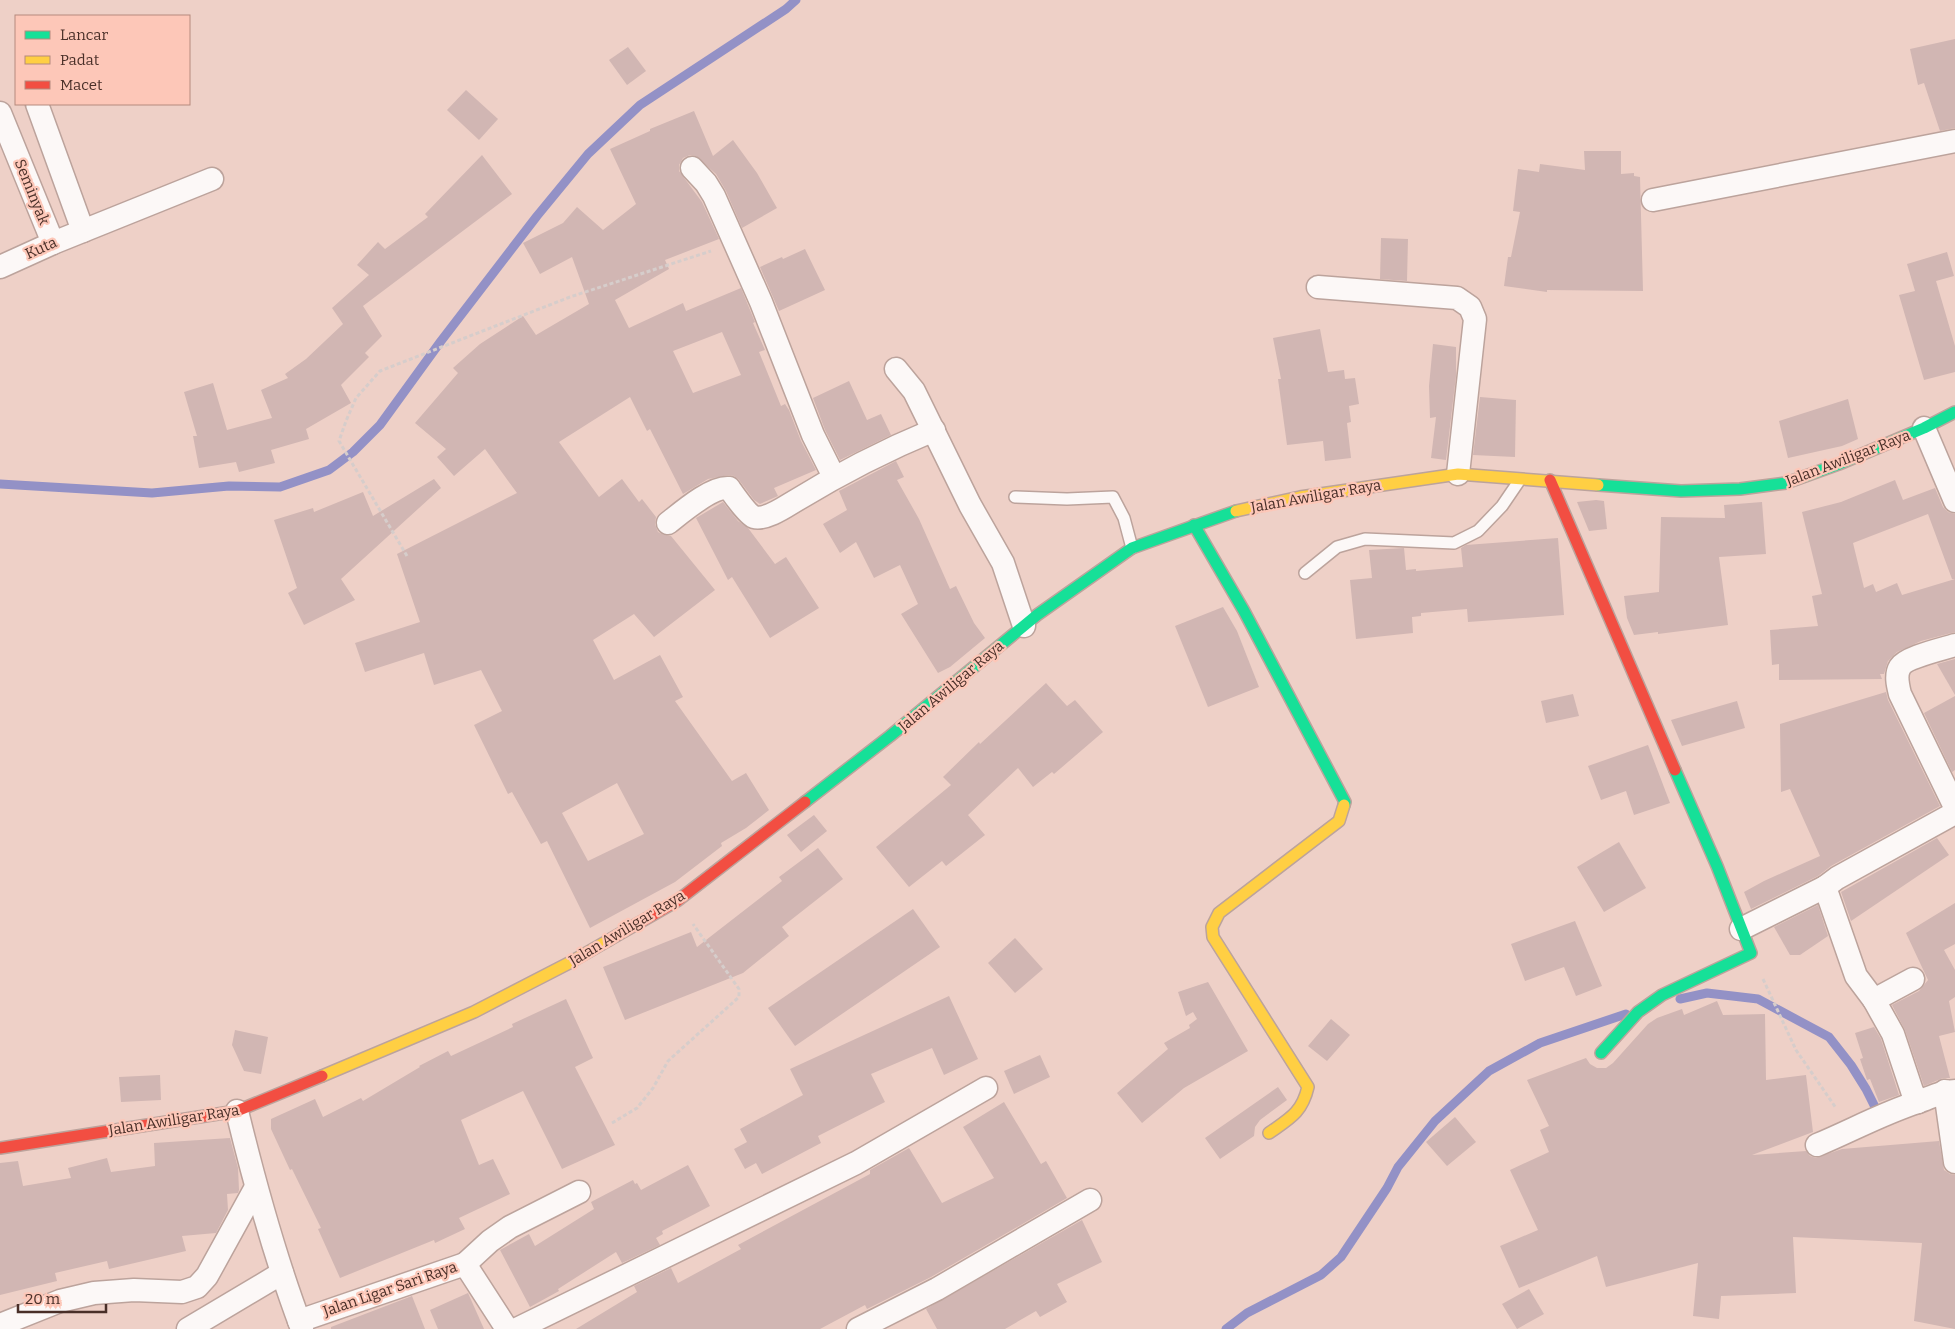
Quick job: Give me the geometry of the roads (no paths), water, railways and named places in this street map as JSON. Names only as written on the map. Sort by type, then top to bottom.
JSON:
[{"type":"street","points":[[37,105],[83,231]]},
{"type":"street","name":"Seminyak","points":[[0,113],[53,242]]},
{"type":"street","points":[[1653,200],[1955,141]]},
{"type":"street","points":[[692,168],[706,183],[714,196],[761,302],[813,434],[834,477]]},
{"type":"street","name":"Kuta","points":[[0,268],[53,242],[212,180]]},
{"type":"street","points":[[1318,287],[1457,298],[1470,307],[1475,319],[1458,474]]},
{"type":"street","points":[[896,369],[914,391],[970,505],[1003,563],[1024,626]]},
{"type":"street","name":"Jalan Awiligar Raya","points":[[0,1148],[237,1111],[261,1103],[474,1012],[569,963],[677,901],[890,736],[1054,602],[1132,548],[1142,546],[1194,524],[1232,512],[1300,497],[1458,474],[1681,491],[1740,489],[1786,483],[1839,464],[1924,428],[1955,412]]},
{"type":"street","points":[[1924,428],[1955,501]]},
{"type":"street","points":[[668,522],[722,487],[729,488],[748,512],[754,516],[764,516],[786,507],[834,477],[890,448],[934,430]]},
{"type":"street","points":[[1550,480],[1717,866],[1750,954],[1662,995],[1638,1012],[1601,1053]]},
{"type":"street","points":[[1194,524],[1244,610],[1345,802],[1344,812],[1339,821],[1219,913],[1212,927],[1213,937],[1308,1087],[1302,1109],[1269,1133]]},
{"type":"street","points":[[1955,645],[1906,661],[1899,667],[1896,680],[1900,694],[1955,807]]},
{"type":"street","points":[[1741,929],[1825,887],[1837,878],[1955,813]]},
{"type":"street","points":[[1825,887],[1856,976],[1874,1000],[1893,1034],[1912,1091],[1918,1102]]},
{"type":"street","points":[[1874,1000],[1913,979]]},
{"type":"street","points":[[517,1329],[856,1163],[986,1088]]},
{"type":"street","points":[[1817,1145],[1852,1131],[1901,1106],[1950,1091],[1955,1162]]},
{"type":"street","points":[[237,1111],[256,1187],[282,1273],[301,1325]]},
{"type":"street","points":[[0,1325],[60,1301],[94,1293],[134,1290],[182,1292],[197,1287],[207,1276],[256,1187]]},
{"type":"street","points":[[465,1264],[490,1241],[510,1227],[579,1192]]},
{"type":"street","points":[[858,1329],[937,1289],[1090,1200]]},
{"type":"street","name":"Jalan Ligar Sari Raya","points":[[301,1325],[465,1264],[507,1329]]},
{"type":"street","points":[[188,1329],[282,1273]]},
{"type":"lane","points":[[1305,573],[1337,547],[1365,539],[1454,543],[1478,531],[1502,506],[1522,478]]},
{"type":"lane","points":[[1015,498],[1067,499],[1113,497],[1124,518],[1132,548]]},
{"type":"waterway","points":[[0,484],[152,493],[229,486],[280,487],[329,470],[353,452],[380,425],[441,341],[537,216],[588,154],[640,105],[786,9],[796,0]]},
{"type":"waterway","points":[[1680,999],[1707,993],[1758,999],[1829,1037],[1851,1065],[1880,1117]]},
{"type":"waterway","points":[[1226,1329],[1247,1313],[1321,1275],[1341,1257],[1387,1188],[1398,1167],[1435,1121],[1489,1071],[1540,1043],[1626,1014]]}]
